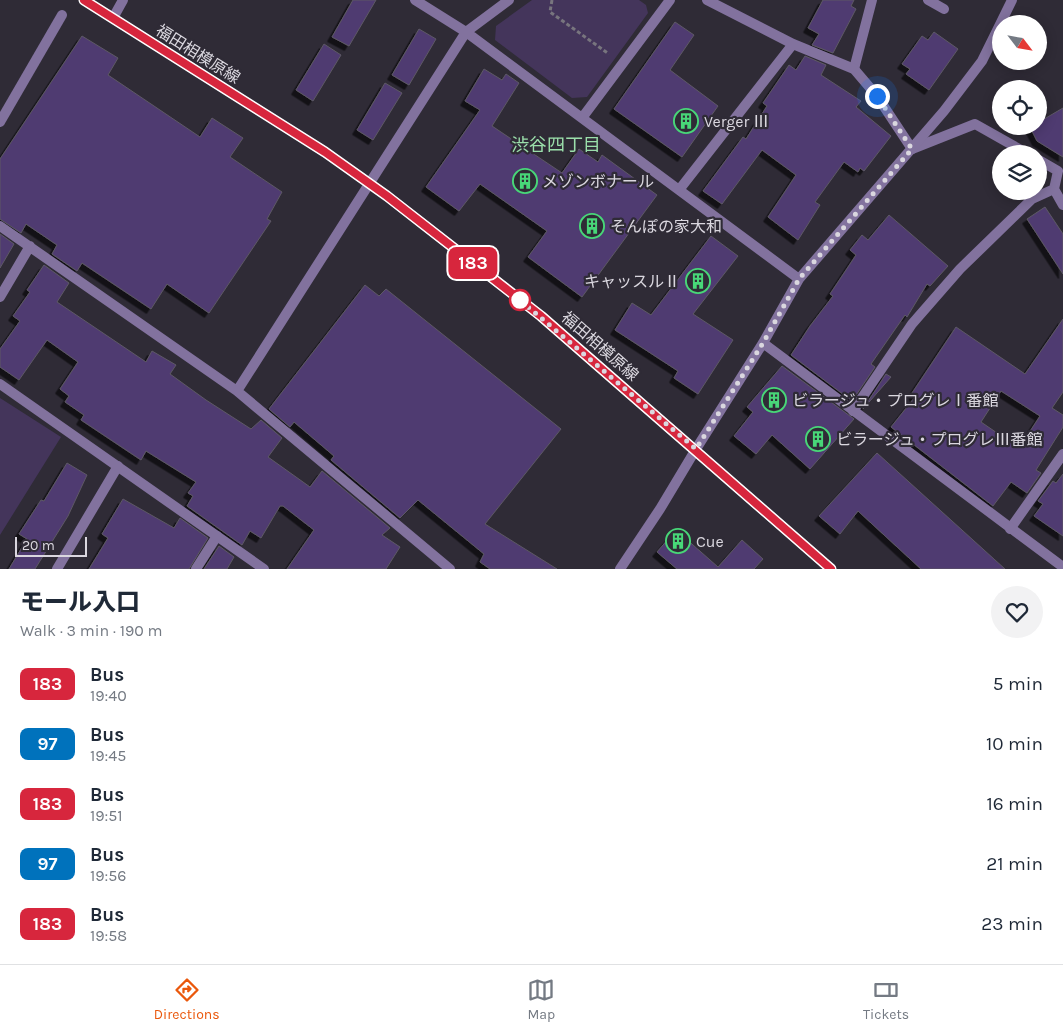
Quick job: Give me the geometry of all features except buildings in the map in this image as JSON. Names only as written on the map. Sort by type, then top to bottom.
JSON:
[{"type":"street","name":"福田相模原線","points":[[84,0],[325,152],[387,196],[541,316],[696,449],[831,569]]},
{"type":"street","points":[[113,18],[124,0]]},
{"type":"street","points":[[414,0],[466,32],[799,279]]},
{"type":"street","points":[[237,390],[466,32],[509,0]]},
{"type":"street","points":[[582,118],[670,0]]},
{"type":"street","points":[[707,0],[794,44],[854,69],[877,96],[912,149]]},
{"type":"street","points":[[854,69],[872,0]]},
{"type":"street","points":[[928,0],[944,9]]},
{"type":"street","points":[[620,569],[763,343],[799,279],[912,149],[982,61],[1012,0]]},
{"type":"street","points":[[0,122],[62,15]]},
{"type":"street","points":[[679,190],[794,44]]},
{"type":"street","points":[[912,149],[975,124],[1012,145]]},
{"type":"street","points":[[1047,164],[1058,170],[1054,189],[1063,205]]},
{"type":"street","points":[[853,411],[912,324],[960,269],[1032,199],[1054,189]]},
{"type":"street","points":[[0,226],[237,390],[450,569]]},
{"type":"street","points":[[0,297],[30,246]]},
{"type":"street","points":[[763,343],[1063,567]]},
{"type":"street","points":[[0,384],[264,569]]},
{"type":"street","points":[[1010,529],[1063,454]]},
{"type":"street","points":[[57,569],[118,466]]},
{"type":"street","points":[[196,569],[217,536]]},
{"type":"path","points":[[552,0],[550,12],[622,64]]},
{"type":"shaded area","points":[[532,0],[639,0],[646,5],[648,13],[587,97],[572,98],[495,40],[496,26]]},
{"type":"shaded area","points":[[0,398],[61,437],[0,535]]},
{"type":"bus line","name":"183","points":[[84,0],[325,152],[387,196],[541,316],[831,569]]},
{"type":"place","name":"Verger Ⅲ","points":[[686,121]]},
{"type":"place","name":"メゾンボナール","points":[[525,181]]},
{"type":"place","name":"そんぽの家大和","points":[[592,226]]},
{"type":"place","name":"キャッスルⅡ","points":[[698,281]]},
{"type":"place","name":"ビラージュ・プログレⅠ番館","points":[[774,400]]},
{"type":"place","name":"ビラージュ・プログレⅢ番館","points":[[818,439]]},
{"type":"place","name":"Cue","points":[[678,541]]},
{"type":"district","name":"渋谷四丁目","points":[[556,145]]},
{"type":"route","points":[[520,300],[514,295],[696,449],[763,343],[799,279],[912,149],[877,96]]}]
